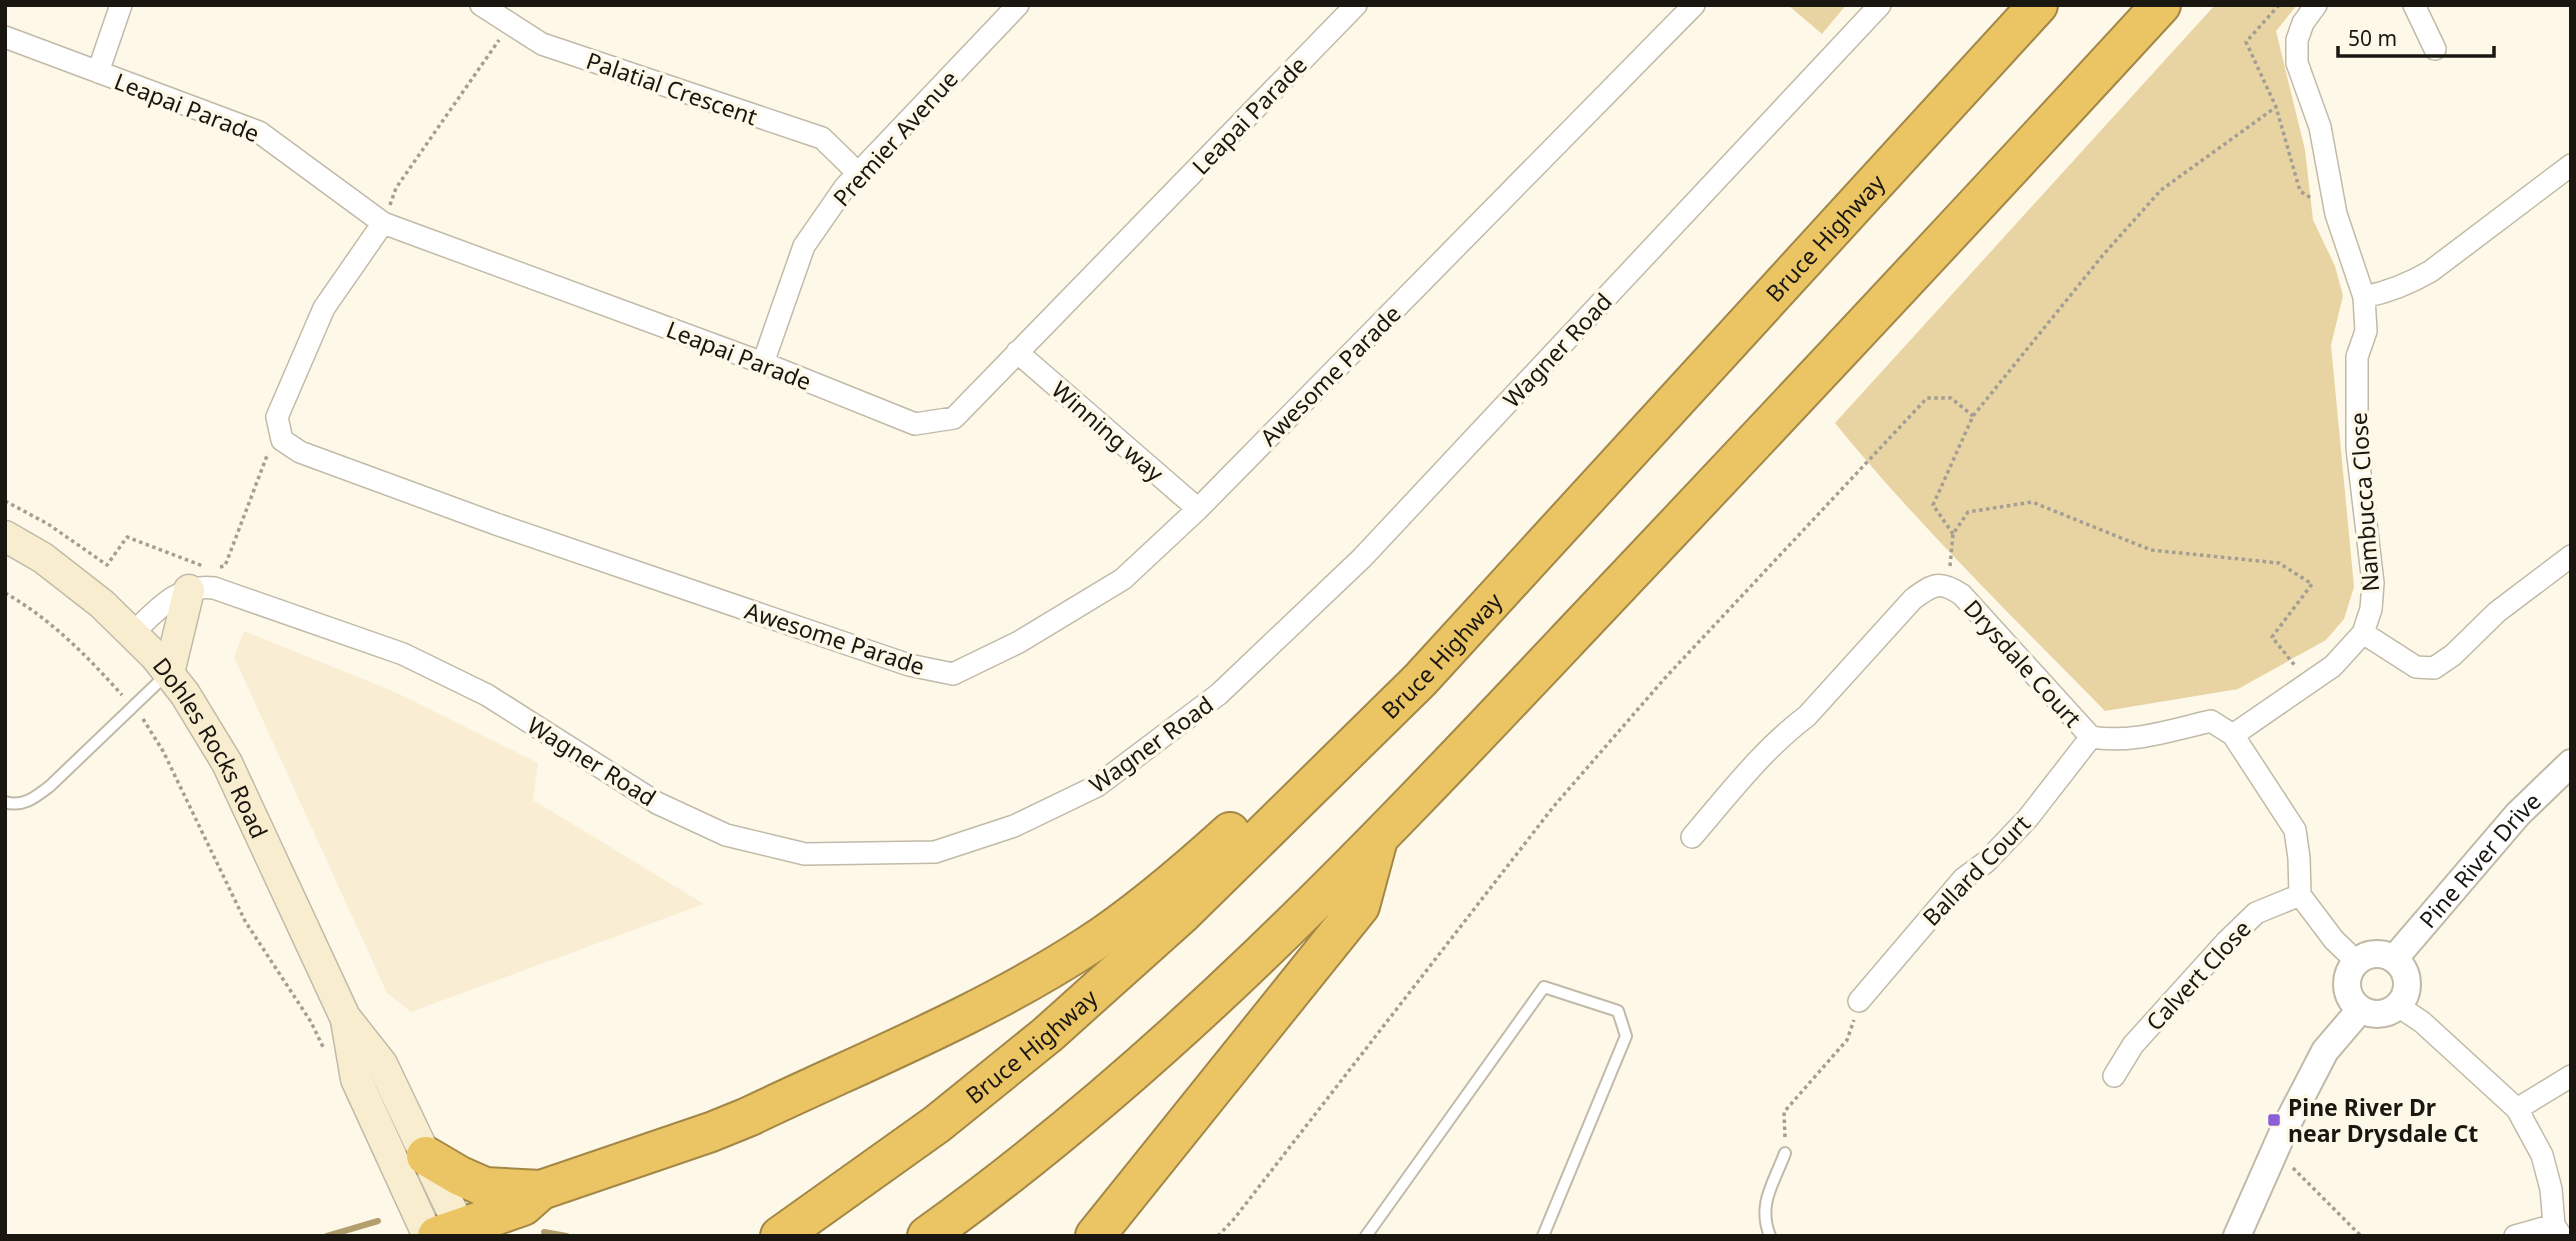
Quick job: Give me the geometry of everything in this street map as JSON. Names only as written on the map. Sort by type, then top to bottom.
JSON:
[{"type":"highway","name":"Bruce Highway","points":[[780,1236],[937,1124],[1048,1035],[1183,913],[1420,680],[2038,5]]},
{"type":"highway","points":[[927,1236],[1096,1106],[1233,983],[1377,842],[1879,310],[2161,5]]},
{"type":"highway","points":[[447,1234],[523,1206],[541,1191],[748,1117],[983,1007],[1053,968],[1092,944],[1192,866],[1301,767],[1359,719],[1420,680]]},
{"type":"highway","points":[[1095,1236],[1360,906],[1377,842]]},
{"type":"highway","points":[[426,1156],[467,1180],[485,1187],[541,1191]]},
{"type":"main road","name":"Dohles Rocks Road","points":[[5,536],[68,576],[133,633],[169,673],[199,716],[227,763],[345,1017],[382,1064],[426,1156],[447,1234]]},
{"type":"main road","points":[[169,673],[189,590]]},
{"type":"main road","name":"Dohles Rocks Road","points":[[345,1017],[356,1079],[447,1234]]},
{"type":"street","points":[[98,72],[121,5]]},
{"type":"street","name":"Palatial Crescent","points":[[481,5],[542,44],[822,138],[859,173]]},
{"type":"street","name":"Premier Avenue","points":[[763,363],[804,246],[845,187],[1018,5]]},
{"type":"street","name":"Leapai Parade","points":[[5,37],[260,132],[383,223],[763,363],[915,424],[954,418],[1356,5]]},
{"type":"street","name":"Awesome Parade","points":[[277,417],[282,440],[300,452],[573,550],[909,664],[953,674],[1019,642],[1123,579],[1199,509],[1694,5]]},
{"type":"street","name":"Wagner Road","points":[[189,590],[205,586],[214,588],[403,654],[487,695],[657,803],[726,835],[805,854],[935,852],[1014,827],[1097,786],[1229,685],[1362,558],[1880,5]]},
{"type":"street","name":"Nambucca Close","points":[[2233,735],[2333,666],[2363,633],[2371,609],[2373,583],[2357,448],[2357,357],[2365,331],[2364,297],[2336,214],[2320,127],[2297,63],[2297,40],[2303,23],[2316,5]]},
{"type":"street","points":[[2414,5],[2435,49]]},
{"type":"street","points":[[2364,297],[2386,293],[2431,271],[2571,165]]},
{"type":"street","points":[[277,417],[324,307],[383,223]]},
{"type":"street","name":"Winning way","points":[[1017,352],[1199,509]]},
{"type":"street","points":[[2363,633],[2416,667],[2434,668],[2453,655],[2497,612],[2571,556]]},
{"type":"street","name":"Drysdale Court","points":[[1692,837],[1750,769],[1807,716],[1913,599],[1935,585],[1947,585],[1970,604],[2091,737],[2109,740],[2140,737],[2211,721],[2233,735]]},
{"type":"street","points":[[133,633],[171,598],[189,590]]},
{"type":"street","points":[[2233,735],[2295,830],[2300,895],[2334,940],[2356,961]]},
{"type":"street","name":"Ballard Court","points":[[1859,1001],[1963,879],[1986,862],[2028,818],[2091,737]]},
{"type":"street","name":"Pine River Drive","points":[[2394,958],[2518,814],[2571,764]]},
{"type":"street","name":"Calvert Close","points":[[2114,1076],[2133,1045],[2248,920],[2256,913],[2300,895]]},
{"type":"street","points":[[2374,953],[2394,958],[2405,973],[2407,982],[2403,999],[2398,1006],[2380,1014],[2360,1010],[2348,995],[2346,986],[2347,977],[2356,961],[2374,953]]},
{"type":"street","points":[[2398,1006],[2422,1022],[2517,1109],[2542,1155],[2558,1230],[2515,1236]]},
{"type":"street","points":[[2237,1236],[2274,1150],[2325,1051],[2360,1010]]},
{"type":"street","points":[[2517,1109],[2571,1076]]},
{"type":"lane","points":[[5,802],[21,803],[34,798],[50,786],[169,673]]},
{"type":"lane","points":[[1366,1236],[1544,987],[1618,1011],[1626,1036],[1543,1236]]},
{"type":"lane","points":[[1770,1236],[1764,1222],[1764,1207],[1785,1153]]},
{"type":"path","points":[[2279,5],[2246,42],[2276,107],[2300,191],[2336,214]]},
{"type":"path","points":[[383,223],[396,188],[502,35]]},
{"type":"path","points":[[1953,534],[1933,505],[1973,416],[2103,255],[2161,190],[2276,107]]},
{"type":"path","points":[[1218,1236],[1234,1219],[1554,806],[1665,678],[1927,398],[1951,398],[1973,416]]},
{"type":"path","points":[[5,501],[48,524],[107,565],[127,537],[212,569],[225,566],[272,442],[263,428],[277,417]]},
{"type":"path","points":[[1947,585],[1953,534],[1968,512],[2032,502],[2151,550],[2279,563],[2312,584],[2272,637],[2308,682]]},
{"type":"path","points":[[5,593],[28,606],[75,645],[149,727],[245,921],[311,1022],[328,1060]]},
{"type":"path","points":[[1785,1153],[1784,1112],[1847,1040],[1859,1001]]},
{"type":"path","points":[[2274,1150],[2361,1236]]},
{"type":"shaded area","points":[[1788,5],[1846,5],[1822,34]]},
{"type":"shaded area","points":[[2215,5],[2297,5],[2276,31],[2305,150],[2313,220],[2335,266],[2343,296],[2331,345],[2354,587],[2344,619],[2326,640],[2238,689],[2105,711],[1933,534],[1835,423]]},
{"type":"shaded area","points":[[244,631],[397,693],[538,763],[533,800],[704,904],[411,1012],[387,993],[234,657]]},
{"type":"waterway","points":[[327,1236],[378,1221]]},
{"type":"waterway","points":[[544,1232],[567,1236]]},
{"type":"place","name":"Pine River Dr near Drysdale Ct","points":[[2274,1120]]}]
